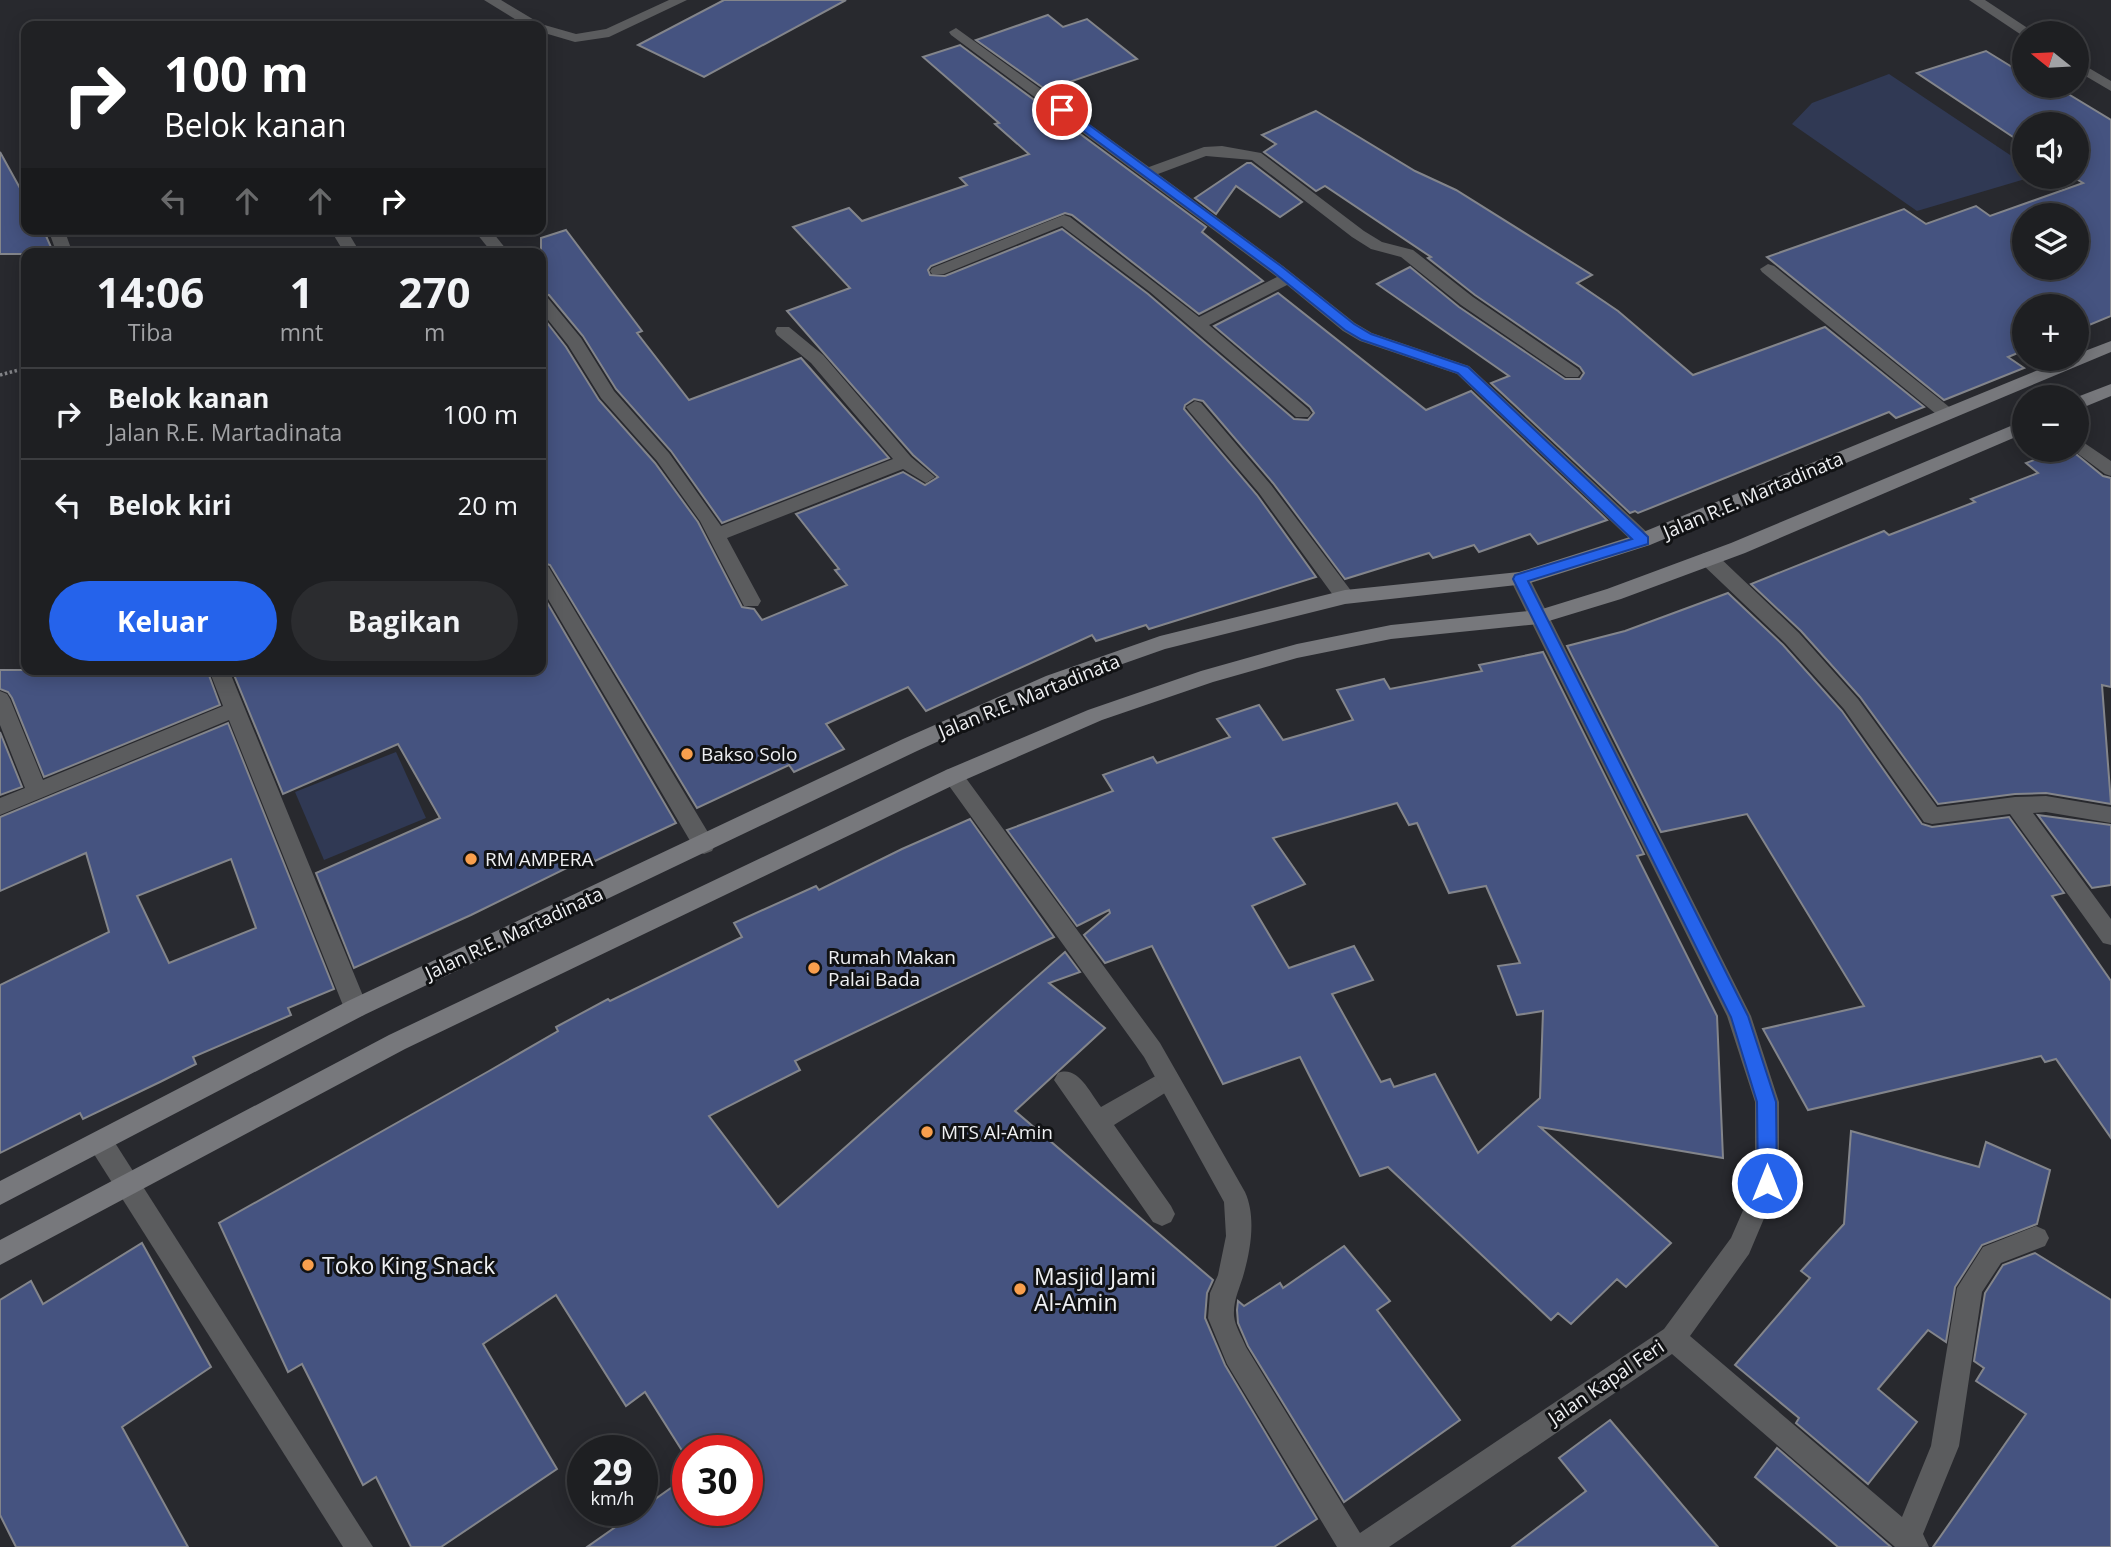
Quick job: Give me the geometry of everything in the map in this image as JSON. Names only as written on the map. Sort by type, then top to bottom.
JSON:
[{"type":"street","points":[[491,0],[527,21]]},
{"type":"street","points":[[546,29],[575,38],[609,33],[680,0]]},
{"type":"street","points":[[1976,0],[2012,23]]},
{"type":"street","points":[[956,32],[1288,278],[1349,327],[1366,337],[1463,370],[1643,540]]},
{"type":"street","points":[[2090,73],[2111,87]]},
{"type":"street","points":[[1147,173],[1204,152],[1222,151],[1256,156],[1358,234],[1377,246],[1407,253],[1467,301],[1573,373]]},
{"type":"street","points":[[938,271],[1064,220],[1198,324],[1302,413]]},
{"type":"street","points":[[1768,269],[1947,414]]},
{"type":"street","points":[[1198,324],[1288,278]]},
{"type":"street","points":[[546,307],[575,342],[607,394],[663,457],[708,519],[751,601]]},
{"type":"street","points":[[783,331],[817,359],[905,461],[926,477]]},
{"type":"street","name":"Jalan R.E. Martadinata","points":[[0,1194],[356,1008],[1053,681],[1160,643],[1345,597],[1520,579],[1643,540],[2111,346]]},
{"type":"street","points":[[2089,399],[2111,389]]},
{"type":"street","points":[[1195,407],[1265,489],[1345,597]]},
{"type":"street","name":"Jalan R.E. Martadinata","points":[[0,1253],[397,1042],[953,776],[1095,715],[1208,676],[1272,658],[1391,632],[1539,617],[1614,594],[1709,559],[2012,431]]},
{"type":"street","points":[[2089,453],[2111,470]]},
{"type":"street","points":[[716,535],[905,461]]},
{"type":"street","points":[[1709,559],[1805,653],[1843,695],[1931,816],[2015,805],[2046,804],[2111,815]]},
{"type":"street","points":[[546,579],[704,845]]},
{"type":"street","name":"Jalan Kapal Feri","points":[[1364,1547],[1673,1338],[1740,1246],[1767,1183],[1767,1102],[1739,1016],[1520,579]]},
{"type":"street","points":[[221,675],[356,1008]]},
{"type":"street","points":[[0,699],[37,792]]},
{"type":"street","points":[[0,807],[234,710]]},
{"type":"street","points":[[953,776],[1152,1050],[1236,1200],[1239,1236],[1231,1275],[1223,1293],[1221,1318],[1231,1343],[1353,1547]]},
{"type":"street","points":[[2015,805],[2111,936]]},
{"type":"street","points":[[1098,1122],[1168,1079]]},
{"type":"street","points":[[1066,1080],[1162,1214]]},
{"type":"street","points":[[101,1143],[359,1547]]},
{"type":"street","points":[[1673,1338],[1912,1543],[1945,1446],[1970,1288],[1992,1255],[2036,1237]]},
{"type":"path","points":[[0,375],[21,369]]},
{"type":"shaded area","points":[[1889,74],[2012,156],[2012,183],[1917,211],[1792,124],[1812,103]]},
{"type":"shaded area","points":[[396,752],[426,818],[324,860],[295,792]]},
{"type":"building","points":[[724,0],[846,0],[704,77],[638,45]]},
{"type":"building","points":[[1048,15],[1063,27],[1087,19],[1137,59],[1046,90],[976,40]]},
{"type":"building","points":[[960,45],[1206,227],[1202,232],[1263,281],[1199,314],[1072,215],[1065,213],[931,266],[928,270],[930,275],[945,276],[1062,229],[1148,294],[1294,419],[1308,420],[1314,413],[1310,407],[1214,326],[1278,293],[1426,410],[1471,391],[1607,520],[1538,544],[1530,534],[1479,552],[1474,545],[1433,558],[1429,553],[1345,579],[1273,483],[1203,401],[1194,399],[1185,405],[1184,409],[1257,495],[1316,577],[1149,629],[1146,625],[1096,641],[1092,635],[926,711],[908,687],[826,724],[844,749],[794,772],[789,765],[697,808],[550,565],[546,564],[546,321],[566,347],[599,400],[655,463],[698,522],[742,607],[754,609],[762,620],[847,585],[835,570],[839,569],[796,514],[903,472],[925,485],[938,477],[913,455],[787,311],[850,288],[793,227],[849,208],[862,221],[967,185],[960,178],[1029,154],[995,124],[999,123],[923,57]]},
{"type":"building","points":[[1986,51],[2012,67],[2012,98],[2075,98],[2111,120],[2111,316],[2089,325],[2089,294],[2012,294],[2012,355],[2008,357],[2012,360],[2012,371],[2016,371],[1944,400],[1767,257],[1904,209],[1926,224],[1976,206],[1990,216],[2012,208],[2012,280],[2089,280],[2089,203],[2027,203],[2066,189],[2089,189],[2089,112],[2012,112],[2012,136],[1917,73]]},
{"type":"building","points":[[1316,111],[1415,171],[1456,190],[1592,275],[1577,283],[1618,311],[1693,375],[1825,327],[1924,407],[1896,418],[1889,412],[1638,513],[1630,513],[1491,383],[1509,376],[1377,284],[1410,267],[1459,307],[1565,379],[1580,379],[1584,373],[1580,367],[1475,295],[1428,258],[1431,257],[1325,186],[1316,191],[1264,152],[1276,144],[1262,135]]},
{"type":"building","points":[[0,152],[21,190],[21,235],[46,235],[51,248],[21,248],[21,254],[0,254]]},
{"type":"building","points":[[1247,163],[1251,163],[1302,202],[1280,217],[1236,186],[1216,214],[1195,198]]},
{"type":"building","points":[[566,230],[642,331],[637,333],[689,400],[801,358],[889,458],[722,523],[671,451],[616,389],[583,336],[546,295],[546,248],[541,248],[541,238]]},
{"type":"building","points":[[2086,462],[2103,476],[2111,478],[2111,687],[2102,685],[2111,804],[2046,793],[2015,794],[1938,804],[1860,697],[1801,631],[1751,584],[1884,531],[1889,535],[1975,502],[1971,499],[2038,473],[2026,463]]},
{"type":"building","points":[[1728,593],[1783,645],[1842,711],[1922,824],[1932,827],[2009,817],[2064,893],[2052,896],[2111,981],[2111,1138],[2056,1059],[2045,1062],[2041,1056],[1808,1110],[1763,1029],[1864,1006],[1747,814],[1661,832],[1567,646],[1625,631]]},
{"type":"building","points":[[546,601],[676,823],[595,861],[591,856],[354,968],[316,873],[440,818],[398,744],[283,794],[234,675],[546,675]]},
{"type":"building","points":[[1543,652],[1644,854],[1637,856],[1717,1016],[1723,1158],[1540,1127],[1671,1243],[1626,1287],[1617,1279],[1571,1324],[1558,1313],[1551,1320],[1388,1167],[1360,1176],[1300,1057],[1223,1084],[1152,946],[1105,963],[1084,935],[1110,913],[1109,910],[1077,926],[1007,830],[1113,791],[1103,775],[1153,757],[1157,763],[1230,737],[1217,719],[1259,705],[1283,740],[1353,720],[1337,690],[1384,679],[1390,689],[1482,671],[1479,665]],"holes":[[[1397,803],[1409,825],[1417,823],[1449,893],[1486,886],[1520,963],[1498,966],[1517,1015],[1543,1011],[1540,1098],[1478,1153],[1435,1074],[1394,1087],[1390,1079],[1381,1082],[1332,994],[1373,980],[1354,946],[1289,968],[1252,906],[1305,884],[1273,838]]]},
{"type":"building","points":[[0,670],[21,670],[21,675],[209,675],[220,705],[44,777],[12,698],[8,692],[0,689]]},
{"type":"building","points":[[228,723],[334,989],[288,1008],[291,1015],[193,1057],[196,1064],[160,1082],[83,1119],[80,1113],[0,1153],[0,985],[109,932],[86,853],[0,891],[0,817]],"holes":[[[231,859],[256,928],[169,963],[137,896]]]},
{"type":"building","points":[[0,732],[22,787],[0,795]]},
{"type":"building","points":[[2038,815],[2111,825],[2111,885],[2092,888]]},
{"type":"building","points":[[970,819],[1054,937],[795,1061],[800,1070],[709,1116],[778,1207],[1065,952],[1080,972],[1049,983],[1105,1028],[1015,1111],[1213,1280],[1207,1293],[1205,1318],[1225,1365],[1317,1519],[1274,1547],[587,1547],[617,1526],[658,1526],[658,1497],[672,1487],[672,1526],[763,1526],[763,1435],[672,1435],[645,1392],[626,1406],[556,1295],[483,1344],[557,1469],[441,1547],[411,1547],[376,1477],[363,1485],[302,1364],[288,1372],[219,1223],[558,1031],[556,1027],[608,999],[610,1001],[742,937],[734,923],[816,886],[819,890]]},
{"type":"building","points":[[1851,1131],[1979,1167],[1986,1142],[2050,1170],[2037,1224],[1982,1245],[1955,1287],[1946,1342],[1928,1330],[1878,1389],[1917,1422],[1868,1484],[1796,1423],[1799,1418],[1735,1365],[1810,1278],[1801,1271],[1844,1224]]},
{"type":"building","points":[[142,1243],[211,1367],[122,1427],[188,1547],[16,1547],[0,1515],[0,1300],[31,1281],[43,1304]]},
{"type":"building","points":[[1344,1246],[1390,1301],[1377,1310],[1460,1420],[1344,1502],[1248,1346],[1238,1323],[1237,1310],[1238,1301],[1244,1306],[1280,1283],[1283,1288]]},
{"type":"building","points":[[2035,1253],[2111,1300],[2111,1547],[1933,1547],[2026,1414],[1976,1381],[1984,1368],[1974,1361],[1985,1293],[2003,1265]]},
{"type":"building","points":[[1610,1420],[1718,1547],[1512,1547],[1586,1491],[1559,1458]]},
{"type":"building","points":[[1777,1448],[1891,1547],[1838,1547],[1755,1477]]},
{"type":"place","name":"Bakso Solo","points":[[687,754]]},
{"type":"place","name":"RM AMPERA","points":[[471,859]]},
{"type":"place","name":"Rumah Makan Palai Bada","points":[[814,968]]},
{"type":"place","name":"MTS Al-Amin","points":[[927,1132]]},
{"type":"place","name":"Toko King Snack","points":[[308,1265]]},
{"type":"place","name":"Masjid Jami Al-Amin","points":[[1020,1289]]},
{"type":"route","points":[[1062,110],[1277,269],[1349,327],[1366,337],[1463,370],[1643,540],[1520,579],[1739,1016],[1767,1102],[1767,1183]]}]
